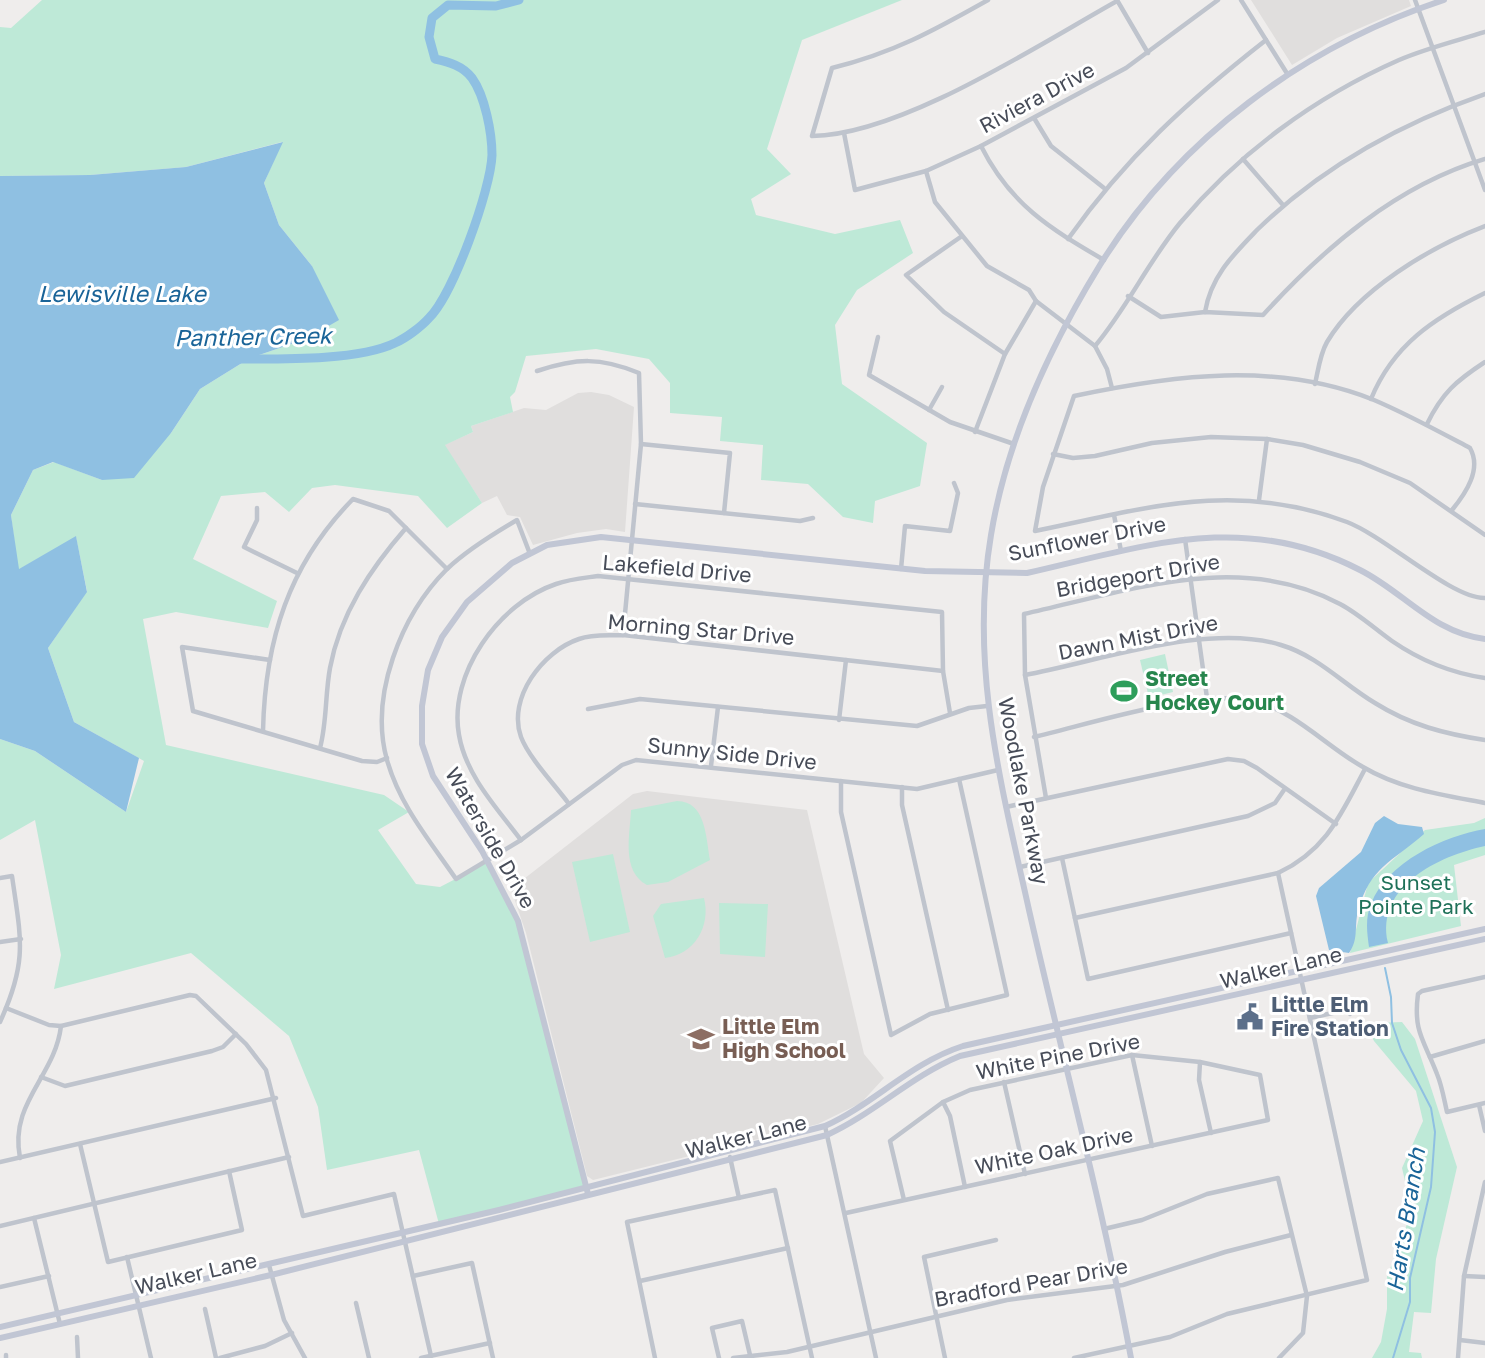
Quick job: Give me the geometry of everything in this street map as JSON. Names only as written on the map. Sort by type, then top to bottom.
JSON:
[{"type":"street","points":[[988,0],[912,43],[872,58],[832,68],[812,136],[844,133],[932,102],[1117,0],[1148,53]]},
{"type":"street","name":"Riviera Drive","points":[[844,133],[855,191],[926,172],[981,146],[1148,53],[1218,0]]},
{"type":"street","points":[[1241,0],[1289,75]]},
{"type":"street","points":[[1415,0],[1485,190]]},
{"type":"street","name":"Woodlake Parkway","points":[[1131,1358],[1090,1159],[1057,1034],[1006,807],[987,706],[983,638],[987,571],[1001,487],[1035,387],[1067,324],[1127,225],[1194,149],[1247,104],[1347,40],[1444,0]]},
{"type":"street","points":[[1096,346],[1180,223],[1244,159],[1323,99],[1388,65],[1433,47],[1485,32]]},
{"type":"street","points":[[1068,239],[1104,188],[1188,101],[1266,40]]},
{"type":"street","points":[[1205,312],[1209,290],[1217,274],[1283,205],[1360,149],[1453,105],[1485,94]]},
{"type":"street","points":[[1034,117],[1051,146],[1104,188]]},
{"type":"street","points":[[981,146],[995,174],[1019,202],[1068,239],[1104,260]]},
{"type":"street","points":[[1244,159],[1283,205]]},
{"type":"street","points":[[1128,296],[1161,317],[1205,312],[1263,315],[1309,267],[1360,224],[1418,188],[1485,159]]},
{"type":"street","points":[[926,172],[936,202],[987,265],[1029,290],[1036,301],[1096,346],[1112,388]]},
{"type":"street","points":[[1315,384],[1325,345],[1341,322],[1387,280],[1431,251],[1485,226]]},
{"type":"street","points":[[962,236],[906,275],[944,312],[1005,354]]},
{"type":"street","points":[[1371,399],[1381,375],[1395,355],[1447,312],[1485,293]]},
{"type":"street","points":[[975,432],[1005,354],[1036,301]]},
{"type":"street","points":[[878,337],[869,375],[929,410],[975,432],[1014,444]]},
{"type":"street","points":[[537,371],[561,363],[590,360],[612,362],[639,373],[640,444],[623,635]]},
{"type":"street","points":[[1427,424],[1440,398],[1461,378],[1485,362]]},
{"type":"street","points":[[1452,510],[1465,494],[1475,457],[1470,448],[1427,424],[1371,399],[1315,384],[1256,375],[1203,374],[1074,396],[1053,454],[1035,531],[1205,499],[1259,500],[1348,522],[1393,546],[1457,591],[1485,598]]},
{"type":"street","points":[[929,410],[942,387]]},
{"type":"street","points":[[1053,454],[1073,458],[1095,456],[1180,439],[1267,439],[1303,445],[1360,462],[1410,483],[1485,535]]},
{"type":"street","points":[[1259,500],[1267,439]]},
{"type":"street","points":[[640,444],[730,453],[724,513]]},
{"type":"street","points":[[901,569],[905,526],[950,531],[958,493],[954,483]]},
{"type":"street","points":[[263,731],[270,660],[284,601],[297,573],[328,524],[353,499],[389,511],[447,569]]},
{"type":"street","points":[[635,504],[800,521],[813,517]]},
{"type":"street","points":[[257,508],[257,520],[244,547],[297,573]]},
{"type":"street","points":[[1114,515],[1122,552]]},
{"type":"street","points":[[270,660],[182,647],[193,710],[362,761],[377,762],[387,758],[382,717],[389,674],[403,633],[422,600],[447,569],[488,537],[517,520],[530,554]]},
{"type":"street","points":[[320,748],[325,732],[331,667],[340,631],[377,561],[406,528]]},
{"type":"street","name":"Sunflower Drive","points":[[631,540],[901,569],[1027,573],[1185,539],[1234,536],[1277,540],[1321,551],[1363,571],[1447,629],[1485,639]]},
{"type":"street","name":"Waterside Drive","points":[[587,1191],[524,937],[488,862],[433,776],[422,744],[422,706],[432,659],[442,637],[467,602],[512,564],[547,545],[601,537],[631,540]]},
{"type":"street","points":[[1185,539],[1207,698]]},
{"type":"street","name":"Bridgeport Drive","points":[[1025,675],[1024,614],[1191,578],[1231,575],[1257,578],[1321,594],[1343,605],[1419,658],[1447,670],[1485,678]]},
{"type":"street","name":"Lakefield Drive","points":[[521,839],[478,783],[459,734],[459,701],[468,670],[478,649],[509,614],[554,584],[598,576],[942,612],[943,671]]},
{"type":"street","name":"Morning Star Drive","points":[[569,804],[522,739],[518,714],[527,681],[564,646],[594,636],[623,635],[943,671]]},
{"type":"street","name":"Dawn Mist Drive","points":[[1025,675],[1199,639],[1235,637],[1280,645],[1329,669],[1349,686],[1399,717],[1449,734],[1485,740]]},
{"type":"street","points":[[839,720],[846,660]]},
{"type":"street","points":[[943,671],[950,713]]},
{"type":"street","points":[[1025,675],[1046,798]]},
{"type":"street","points":[[1034,737],[1207,698],[1253,701],[1272,707],[1365,769],[1407,786],[1485,803]]},
{"type":"street","points":[[587,709],[639,699],[917,726],[950,713],[987,706]]},
{"type":"street","points":[[711,766],[718,707]]},
{"type":"street","name":"Sunny Side Drive","points":[[387,758],[413,819],[456,879],[488,862],[622,765],[636,760],[917,789],[998,770]]},
{"type":"street","points":[[1006,807],[1228,759],[1251,765],[1336,824]]},
{"type":"street","points":[[1075,918],[1278,873],[1321,844],[1336,824],[1365,769]]},
{"type":"street","points":[[841,781],[841,812],[891,1035],[911,1022],[1007,995],[959,779]]},
{"type":"street","points":[[902,787],[902,805],[948,1010]]},
{"type":"street","points":[[1020,867],[1248,816],[1275,803],[1284,790]]},
{"type":"street","points":[[1062,858],[1088,979],[1291,933]]},
{"type":"street","points":[[1074,1358],[1170,1337],[1227,1314],[1367,1280],[1278,873]]},
{"type":"street","points":[[0,878],[12,876],[22,939],[21,961],[0,1022]]},
{"type":"street","name":"Walker Lane","points":[[0,1338],[59,1319],[270,1269],[310,1255],[499,1214],[825,1126],[851,1115],[933,1057],[962,1046],[1485,929]]},
{"type":"street","points":[[0,942],[22,939]]},
{"type":"street","name":"Walker Lane","points":[[587,1191],[827,1135],[872,1111],[927,1069],[960,1056],[1485,939]]},
{"type":"street","points":[[1485,977],[1422,991],[1418,994],[1415,1019],[1447,1112],[1482,1104],[1485,1131]]},
{"type":"street","points":[[6,1008],[48,1025],[61,1026],[190,995],[196,996],[262,1063],[275,1098],[303,1216],[394,1194],[431,1356]]},
{"type":"street","points":[[1310,1018],[1346,1010],[1350,1014]]},
{"type":"street","points":[[20,1158],[17,1141],[21,1112],[58,1046],[61,1026]]},
{"type":"street","points":[[41,1077],[65,1086],[212,1051],[223,1047],[236,1034]]},
{"type":"street","points":[[1430,1057],[1485,1041]]},
{"type":"street","points":[[1132,1055],[1152,1146]]},
{"type":"street","name":"White Pine Drive","points":[[904,1200],[890,1141],[943,1102],[970,1090],[1004,1082],[1132,1055],[1200,1062],[1260,1075],[1268,1120]]},
{"type":"street","points":[[1200,1062],[1199,1080],[1211,1133]]},
{"type":"street","points":[[1004,1082],[1025,1174]]},
{"type":"street","points":[[0,1162],[275,1098]]},
{"type":"street","points":[[943,1102],[950,1116],[965,1187]]},
{"type":"street","name":"White Oak Drive","points":[[846,1213],[1268,1120]]},
{"type":"street","points":[[825,1126],[876,1358]]},
{"type":"street","points":[[80,1144],[108,1262],[242,1230],[229,1171]]},
{"type":"street","points":[[729,1151],[739,1198]]},
{"type":"street","points":[[0,1226],[289,1157]]},
{"type":"street","points":[[1104,1229],[1142,1220],[1208,1194],[1278,1178],[1307,1296],[1303,1333],[1279,1358]]},
{"type":"street","points":[[1458,1358],[1464,1276],[1471,1234],[1485,1182]]},
{"type":"street","points":[[655,1358],[627,1222],[775,1190],[812,1358]]},
{"type":"street","name":"Walker Lane","points":[[0,1328],[96,1315],[179,1285],[363,1251],[439,1224],[499,1214]]},
{"type":"street","points":[[34,1218],[59,1319]]},
{"type":"street","name":"Bradford Pear Drive","points":[[733,1358],[810,1346],[1007,1300],[1116,1286],[1291,1235]]},
{"type":"street","points":[[945,1358],[924,1257],[996,1240]]},
{"type":"street","points":[[640,1281],[788,1248]]},
{"type":"street","points":[[127,1258],[150,1358]]},
{"type":"street","points":[[413,1276],[472,1263],[493,1358]]},
{"type":"street","points":[[270,1269],[278,1305],[305,1358]]},
{"type":"street","points":[[0,1287],[48,1276]]},
{"type":"street","points":[[1464,1276],[1485,1278]]},
{"type":"street","points":[[356,1303],[369,1358]]},
{"type":"street","points":[[205,1310],[218,1358],[265,1346],[292,1333]]},
{"type":"street","points":[[719,1358],[712,1328],[742,1321],[750,1356]]},
{"type":"street","points":[[77,1337],[78,1358]]},
{"type":"street","points":[[1460,1340],[1485,1343]]},
{"type":"street","points":[[421,1358],[490,1343]]},
{"type":"shaded area","points":[[1251,0],[1409,0],[1411,6],[1337,38],[1292,65]]},
{"type":"shaded area","points":[[578,393],[609,395],[634,407],[625,532],[606,529],[577,533],[533,545],[520,517],[507,515],[497,496],[482,503],[444,445],[473,432],[471,426],[524,408],[546,410]]},
{"type":"shaded area","points":[[647,791],[807,810],[864,1054],[884,1078],[861,1103],[818,1124],[593,1180],[587,1176],[526,933],[511,889],[633,794]]},
{"type":"green space","points":[[42,0],[902,0],[802,40],[767,149],[791,174],[751,199],[756,215],[835,234],[900,220],[913,253],[857,290],[835,325],[842,384],[927,443],[920,486],[875,501],[873,523],[843,517],[808,484],[761,480],[763,445],[720,441],[722,417],[670,413],[670,383],[649,359],[596,349],[526,356],[515,392],[510,397],[513,412],[471,426],[473,432],[445,445],[482,503],[447,528],[418,496],[335,485],[312,488],[289,512],[265,492],[221,496],[193,559],[277,601],[268,628],[176,612],[143,619],[166,745],[384,795],[409,812],[378,830],[416,884],[440,887],[488,862],[521,929],[586,1187],[439,1224],[419,1150],[327,1170],[318,1107],[289,1036],[191,953],[54,989],[61,955],[35,820],[0,840],[0,739],[35,751],[126,812],[144,761],[74,722],[48,648],[87,591],[76,537],[18,570],[11,515],[33,470],[54,462],[102,480],[171,433],[200,389],[250,358],[306,339],[312,266],[279,225],[264,183],[282,142],[186,167],[90,175],[0,176],[0,27],[11,28]]},
{"type":"green space","points":[[1165,654],[1173,692],[1149,698],[1140,660]]},
{"type":"green space","points":[[677,801],[694,807],[699,814],[710,860],[668,882],[647,885],[633,871],[630,862],[631,810]]},
{"type":"green space","name":"Sunset Pointe Park","points":[[1485,818],[1485,855],[1454,865],[1461,926],[1350,953],[1368,883],[1425,830],[1474,823]]},
{"type":"green space","points":[[613,854],[630,932],[590,942],[572,862]]},
{"type":"green space","points":[[704,898],[705,919],[698,937],[685,951],[665,958],[653,916],[661,904]]},
{"type":"green space","points":[[719,903],[768,904],[765,957],[720,954]]},
{"type":"green space","points":[[1402,1022],[1415,1039],[1457,1167],[1436,1259],[1431,1313],[1414,1312],[1409,1352],[1421,1353],[1422,1358],[1372,1358],[1381,1342],[1387,1309],[1387,1277],[1412,1211],[1402,1168],[1423,1121],[1416,1091],[1374,1041],[1369,1031],[1375,1023]]},
{"type":"water","name":"Lewisville Lake","points":[[283,142],[264,183],[279,225],[312,266],[339,320],[306,339],[250,358],[200,389],[171,433],[134,478],[102,480],[53,462],[33,470],[11,515],[19,569],[76,536],[87,592],[48,648],[74,722],[139,758],[126,812],[35,751],[0,739],[0,176],[90,175],[186,167]]},
{"type":"water","points":[[1384,816],[1398,824],[1422,827],[1424,834],[1384,866],[1369,884],[1358,911],[1355,938],[1349,953],[1329,950],[1316,896],[1319,888],[1361,852],[1375,823]]},
{"type":"water","points":[[1485,829],[1485,846],[1449,857],[1431,866],[1401,890],[1391,905],[1387,923],[1388,943],[1369,947],[1369,909],[1379,889],[1390,876],[1403,864],[1435,845]]},
{"type":"waterway","name":"Panther Creek","points":[[237,359],[318,358],[379,349],[418,329],[439,306],[469,241],[485,192],[492,155],[491,136],[481,95],[472,78],[464,70],[435,59],[429,37],[432,18],[448,5],[496,6],[519,0]]},
{"type":"waterway","name":"Harts Branch","points":[[1385,968],[1391,997],[1392,1023],[1401,1050],[1431,1108],[1435,1132],[1431,1187],[1410,1278],[1410,1302],[1393,1358]]},
{"type":"place","name":"Street Hockey Court","points":[[1124,691]]},
{"type":"place","name":"Little Elm Fire Station","points":[[1250,1017]]},
{"type":"place","name":"Little Elm High School","points":[[701,1039]]}]
